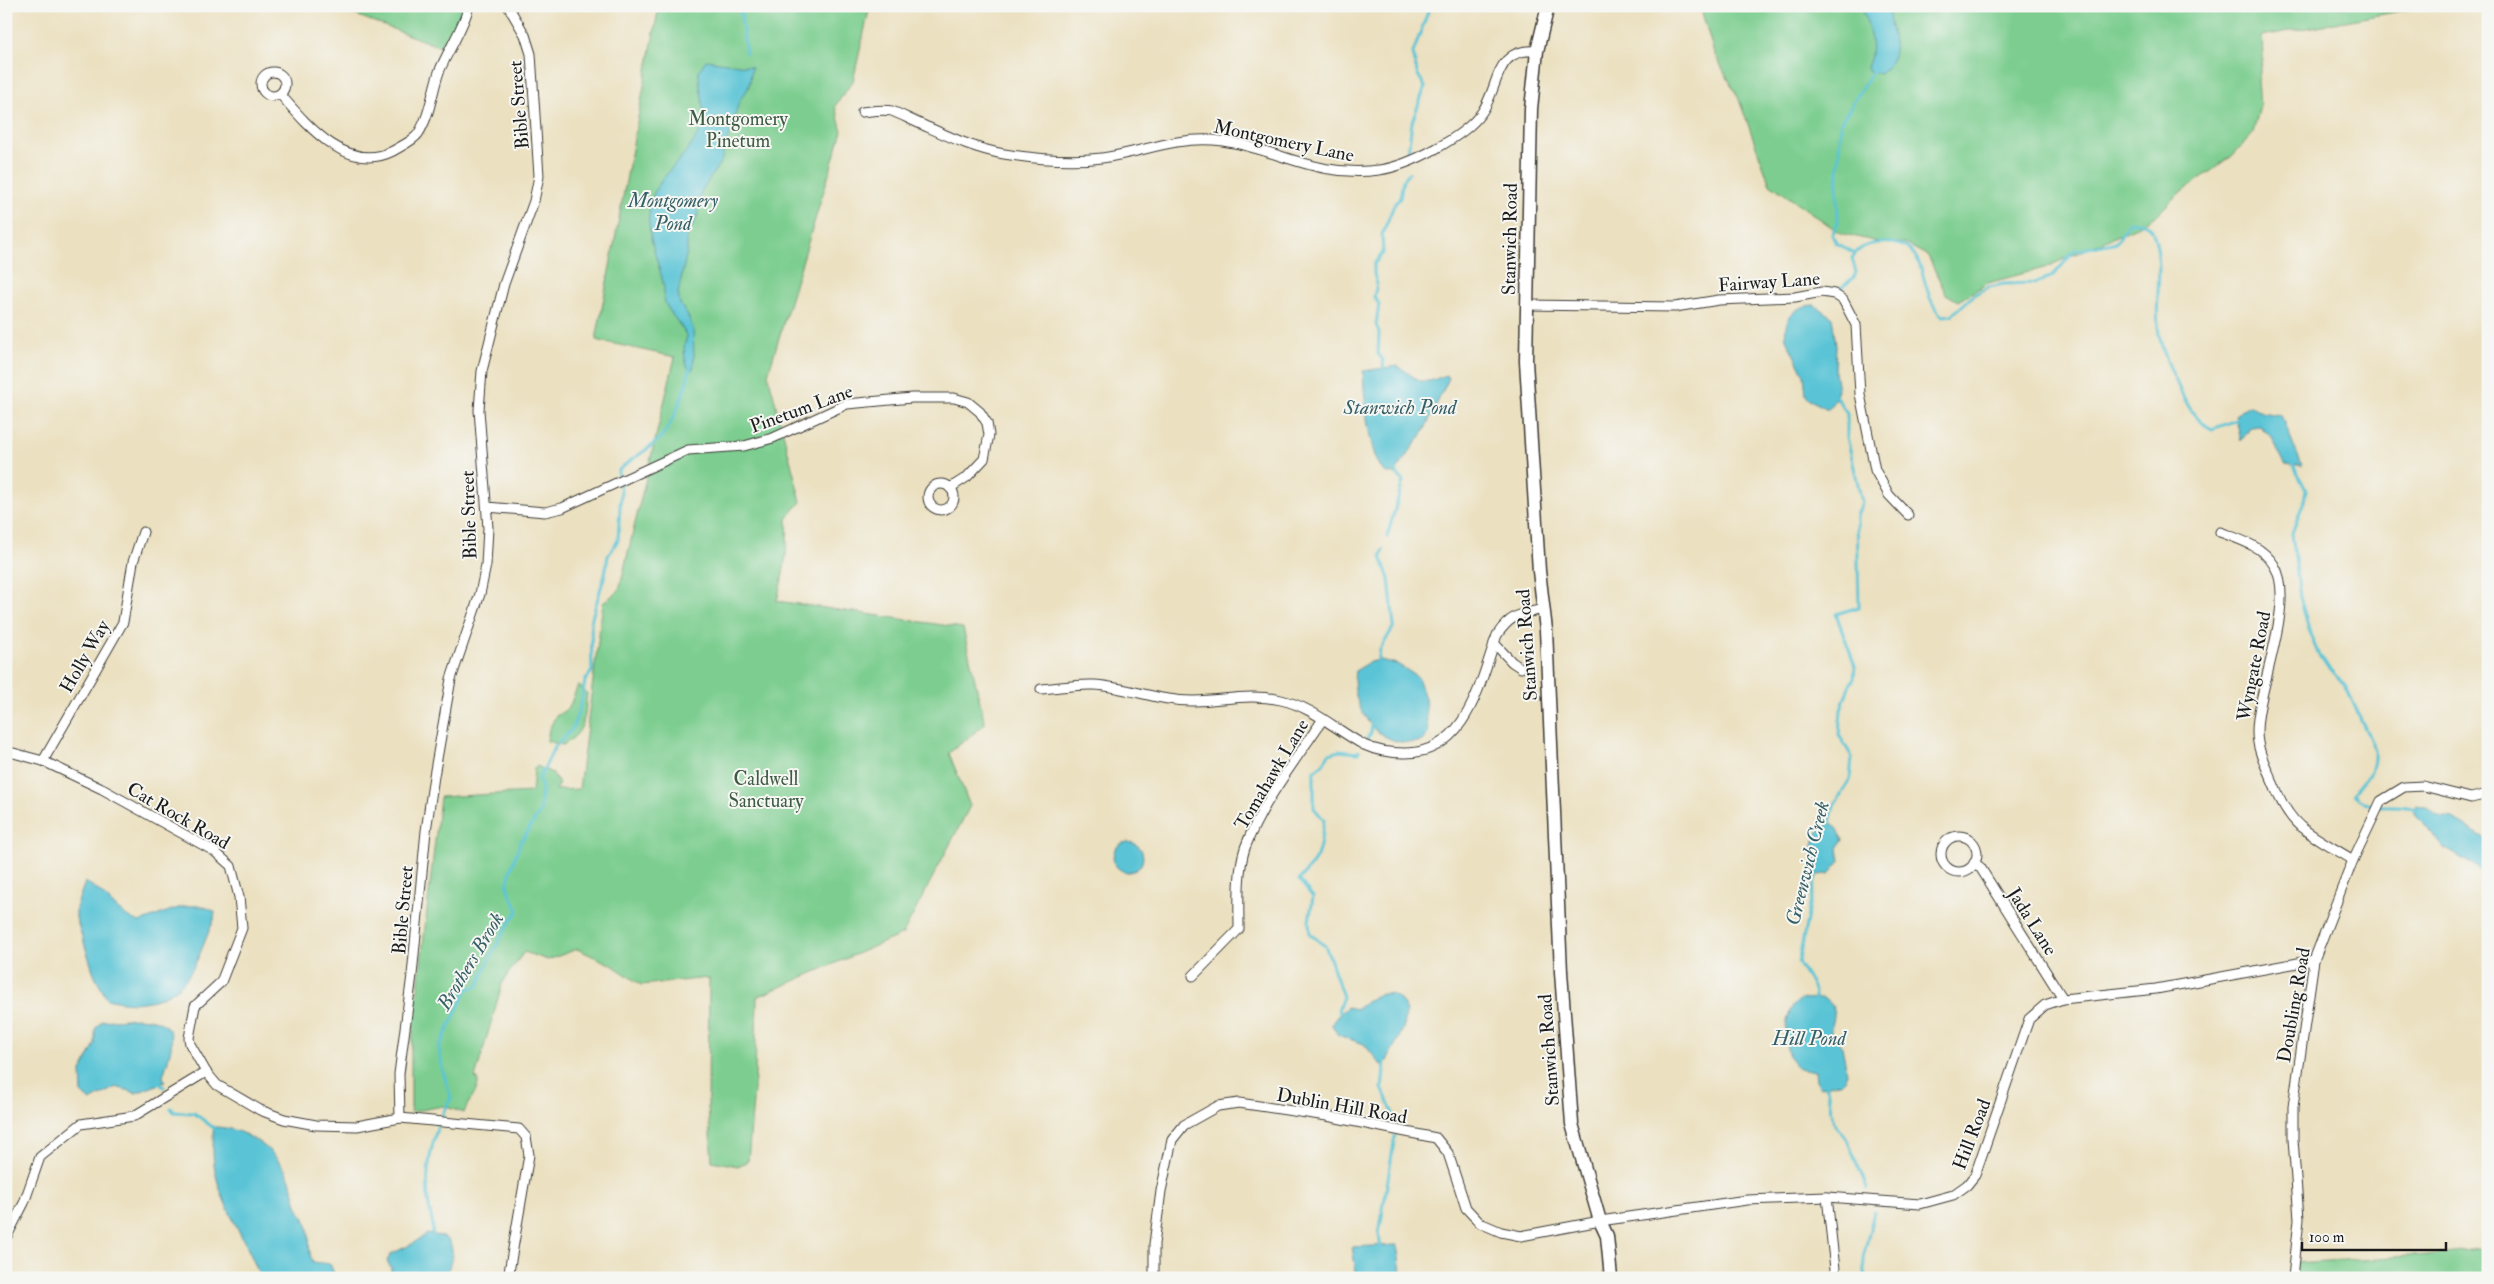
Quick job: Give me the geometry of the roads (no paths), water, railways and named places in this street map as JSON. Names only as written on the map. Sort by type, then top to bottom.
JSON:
[{"type":"street","points":[[280,94],[330,144],[343,151],[365,156],[385,155],[417,135],[424,121],[431,94],[444,59],[466,16],[469,6]]},
{"type":"street","name":"Bible Street","points":[[400,1118],[399,1074],[412,975],[426,831],[450,679],[483,582],[487,552],[487,506],[480,422],[482,371],[504,284],[534,201],[539,168],[531,54],[525,35],[508,6]]},
{"type":"street","name":"Stanwich Road","points":[[1548,6],[1537,51],[1529,150],[1526,305],[1529,413],[1544,609],[1561,972],[1572,1124],[1588,1172],[1600,1221],[1607,1236],[1611,1278]]},
{"type":"street","name":"Montgomery Lane","points":[[862,112],[890,111],[958,141],[978,148],[1006,154],[1076,160],[1133,152],[1170,142],[1190,139],[1215,140],[1249,147],[1324,169],[1360,172],[1400,165],[1440,146],[1467,128],[1482,112],[1498,73],[1512,54],[1524,50],[1537,51]]},
{"type":"street","name":"Fairway Lane","points":[[1526,305],[1675,307],[1719,300],[1775,298],[1822,292],[1834,294],[1843,300],[1856,325],[1860,394],[1875,470],[1888,495],[1908,514]]},
{"type":"street","name":"Pinetum Lane","points":[[487,506],[545,512],[562,508],[688,450],[744,446],[773,438],[847,404],[912,398],[946,397],[968,402],[980,412],[987,423],[989,435],[984,459],[967,477],[950,488]]},
{"type":"street","name":"Holly Way","points":[[43,761],[123,622],[133,562],[143,532]]},
{"type":"street","name":"Wyngate Road","points":[[2220,532],[2257,546],[2274,565],[2281,582],[2282,604],[2258,712],[2257,735],[2262,760],[2280,798],[2300,827],[2353,860]]},
{"type":"street","points":[[1041,690],[1094,685],[1166,699],[1195,701],[1238,696],[1265,696],[1304,708],[1377,750],[1409,754],[1435,748],[1456,732],[1466,717],[1494,643],[1505,623],[1514,616],[1544,609]]},
{"type":"street","points":[[1494,643],[1512,662],[1521,668]]},
{"type":"street","name":"Tomahawk Lane","points":[[1193,976],[1239,929],[1239,891],[1245,849],[1266,805],[1323,719]]},
{"type":"street","name":"Cat Rock Road","points":[[6,751],[43,761],[102,789],[214,851],[231,866],[239,897],[242,928],[221,982],[195,1006],[189,1038],[190,1044],[206,1072],[217,1086],[234,1097],[284,1119],[316,1125],[353,1127],[400,1118],[519,1129],[526,1137],[529,1156],[508,1278]]},
{"type":"street","name":"Doubling Road","points":[[2293,1278],[2299,1219],[2293,1139],[2293,1107],[2314,960],[2353,860],[2382,801],[2404,787],[2423,786],[2471,798],[2488,794]]},
{"type":"street","name":"Jada Lane","points":[[1959,836],[1970,840],[1976,849],[1974,863],[1966,870],[1954,871],[1949,869],[1942,860],[1944,844],[1948,840],[1959,836]]},
{"type":"street","name":"Jada Lane","points":[[1974,863],[1980,867],[2063,999]]},
{"type":"street","name":"Hill Road","points":[[1600,1221],[1747,1200],[1827,1197],[1920,1204],[1953,1195],[1967,1185],[1982,1161],[2029,1019],[2045,1005],[2063,999],[2156,989],[2314,960]]},
{"type":"street","points":[[6,1238],[24,1203],[40,1157],[81,1124],[134,1116],[206,1072]]},
{"type":"street","name":"Dublin Hill Road","points":[[1154,1278],[1154,1244],[1161,1191],[1172,1140],[1184,1124],[1218,1106],[1239,1104],[1327,1116],[1436,1138],[1448,1153],[1466,1208],[1480,1223],[1501,1232],[1521,1236],[1600,1221]]},
{"type":"street","points":[[1827,1197],[1836,1278]]},
{"type":"water","points":[[1862,6],[1889,6],[1894,42],[1893,57],[1880,74],[1869,71],[1867,67],[1870,59],[1871,44],[1869,29]]},
{"type":"water","name":"Montgomery Pond","points":[[706,60],[752,67],[748,87],[740,99],[721,161],[701,192],[697,217],[687,237],[687,251],[678,293],[680,304],[689,318],[693,329],[694,357],[693,369],[690,371],[684,354],[687,337],[665,303],[663,283],[653,248],[649,213],[656,189],[687,151],[700,130],[703,108],[699,70]]},
{"type":"water","points":[[1814,305],[1832,317],[1836,345],[1835,372],[1838,390],[1834,401],[1828,409],[1810,400],[1806,395],[1804,375],[1786,339],[1785,332],[1788,320],[1795,311]]},
{"type":"water","name":"Stanwich Pond","points":[[1398,366],[1419,381],[1430,381],[1447,375],[1449,378],[1423,433],[1394,473],[1385,472],[1378,463],[1373,449],[1366,413],[1363,371]]},
{"type":"water","points":[[2250,405],[2261,412],[2279,415],[2284,421],[2302,466],[2285,464],[2271,436],[2260,426],[2251,427],[2241,441],[2235,415]]},
{"type":"water","points":[[1380,660],[1397,664],[1418,677],[1425,699],[1428,734],[1422,741],[1407,743],[1393,740],[1381,734],[1362,713],[1354,685],[1355,671],[1370,662]]},
{"type":"water","points":[[2416,805],[2429,808],[2440,817],[2453,819],[2483,837],[2488,844],[2488,882],[2477,867],[2443,848],[2412,812]]},
{"type":"water","points":[[1832,823],[1843,840],[1838,848],[1840,861],[1829,874],[1817,875],[1814,873],[1813,858],[1815,836],[1824,826]]},
{"type":"water","points":[[1128,842],[1139,846],[1143,857],[1139,868],[1128,872],[1117,868],[1113,857],[1117,846]]},
{"type":"water","points":[[85,882],[99,891],[124,914],[139,922],[187,906],[197,906],[215,912],[214,920],[198,959],[185,980],[176,989],[164,996],[144,1002],[128,1003],[107,999],[95,977],[76,918],[76,908]]},
{"type":"water","points":[[1391,994],[1398,998],[1404,1005],[1406,1012],[1403,1029],[1399,1038],[1387,1061],[1381,1065],[1364,1044],[1338,1035],[1332,1025],[1347,1007],[1356,1009],[1375,996]]},
{"type":"water","name":"Hill Pond","points":[[1822,998],[1828,1001],[1833,1008],[1831,1033],[1842,1047],[1847,1073],[1843,1082],[1820,1087],[1816,1080],[1815,1070],[1800,1069],[1790,1058],[1786,1042],[1786,1025],[1791,1009],[1801,999]]},
{"type":"water","points":[[137,1018],[162,1023],[168,1028],[171,1035],[171,1043],[163,1076],[165,1082],[136,1093],[116,1087],[90,1101],[82,1094],[81,1071],[95,1044],[95,1029],[102,1021]]},
{"type":"water","points":[[214,1127],[226,1128],[251,1137],[262,1144],[281,1163],[307,1225],[310,1254],[313,1262],[330,1264],[336,1278],[260,1278],[223,1199],[214,1165]]},
{"type":"water","points":[[427,1234],[443,1237],[451,1245],[451,1262],[444,1278],[391,1278],[391,1268],[387,1261],[391,1254]]},
{"type":"water","points":[[1397,1245],[1402,1278],[1357,1278],[1352,1247]]},
{"type":"waterway","name":"Brothers Brook","points":[[740,6],[746,53]]},
{"type":"waterway","points":[[1408,152],[1412,122],[1425,87],[1417,73],[1413,53],[1430,6]]},
{"type":"waterway","name":"Greenwich Creek","points":[[1855,253],[1836,243],[1832,235],[1838,222],[1837,185],[1841,122],[1874,69]]},
{"type":"waterway","points":[[1384,372],[1383,360],[1378,354],[1379,332],[1376,325],[1379,304],[1374,297],[1377,284],[1374,264],[1383,253],[1382,235],[1394,205],[1400,198],[1403,180],[1409,173]]},
{"type":"waterway","points":[[1840,289],[1854,277],[1856,272],[1852,258],[1861,248],[1877,243],[1898,244],[1909,249],[1916,258],[1934,306],[1942,316],[1952,315],[1975,294],[1989,287],[2004,284],[2035,283],[2053,276],[2074,251],[2117,242],[2128,223],[2143,223],[2151,229],[2157,246],[2159,272],[2157,313],[2160,339],[2166,359],[2181,392],[2194,413],[2206,426],[2212,429],[2239,419]]},
{"type":"waterway","name":"Brothers Brook","points":[[432,1237],[433,1226],[427,1186],[429,1160],[435,1134],[451,1098],[442,1068],[439,1048],[467,989],[478,986],[501,937],[518,911],[507,887],[510,872],[520,843],[540,812],[542,788],[539,779],[554,748],[573,728],[581,704],[585,681],[592,671],[591,621],[605,574],[608,556],[618,540],[621,491],[618,471],[653,445],[663,435],[680,403],[690,368]]},
{"type":"waterway","name":"Greenwich Creek","points":[[1829,826],[1834,806],[1850,779],[1852,757],[1839,735],[1841,710],[1849,686],[1854,679],[1855,666],[1836,614],[1859,607],[1857,516],[1862,502],[1847,437],[1847,413],[1834,394]]},
{"type":"waterway","points":[[2292,463],[2306,490],[2304,501],[2292,533],[2300,597],[2310,634],[2319,656],[2345,685],[2375,750],[2372,770],[2354,794],[2369,804],[2401,806],[2418,810]]},
{"type":"waterway","points":[[1387,537],[1403,481],[1393,469]]},
{"type":"waterway","points":[[1378,664],[1380,650],[1394,626],[1389,579],[1381,557],[1383,550]]},
{"type":"waterway","points":[[1367,738],[1371,733],[1372,722]]},
{"type":"waterway","points":[[1344,1017],[1338,1010],[1343,997],[1330,958],[1325,946],[1310,934],[1309,921],[1313,897],[1299,880],[1316,858],[1324,820],[1314,808],[1314,771],[1322,765],[1329,754],[1339,751],[1358,753],[1359,751]]},
{"type":"waterway","name":"Greenwich Creek","points":[[1815,1001],[1812,986],[1798,963],[1817,871]]},
{"type":"waterway","points":[[1385,1062],[1382,1088],[1395,1123]]},
{"type":"waterway","name":"Greenwich Creek","points":[[1826,1083],[1834,1124],[1846,1137],[1867,1188]]},
{"type":"waterway","points":[[160,1084],[164,1087]]},
{"type":"waterway","points":[[171,1108],[174,1112],[194,1113],[215,1129]]},
{"type":"waterway","points":[[1381,1250],[1379,1234],[1395,1136]]},
{"type":"waterway","name":"Greenwich Creek","points":[[1866,1278],[1863,1258],[1874,1212]]},
{"type":"park label","name":"Montgomery Pinetum","points":[[738,129]]},
{"type":"park label","name":"Caldwell Sanctuary","points":[[766,789]]}]
